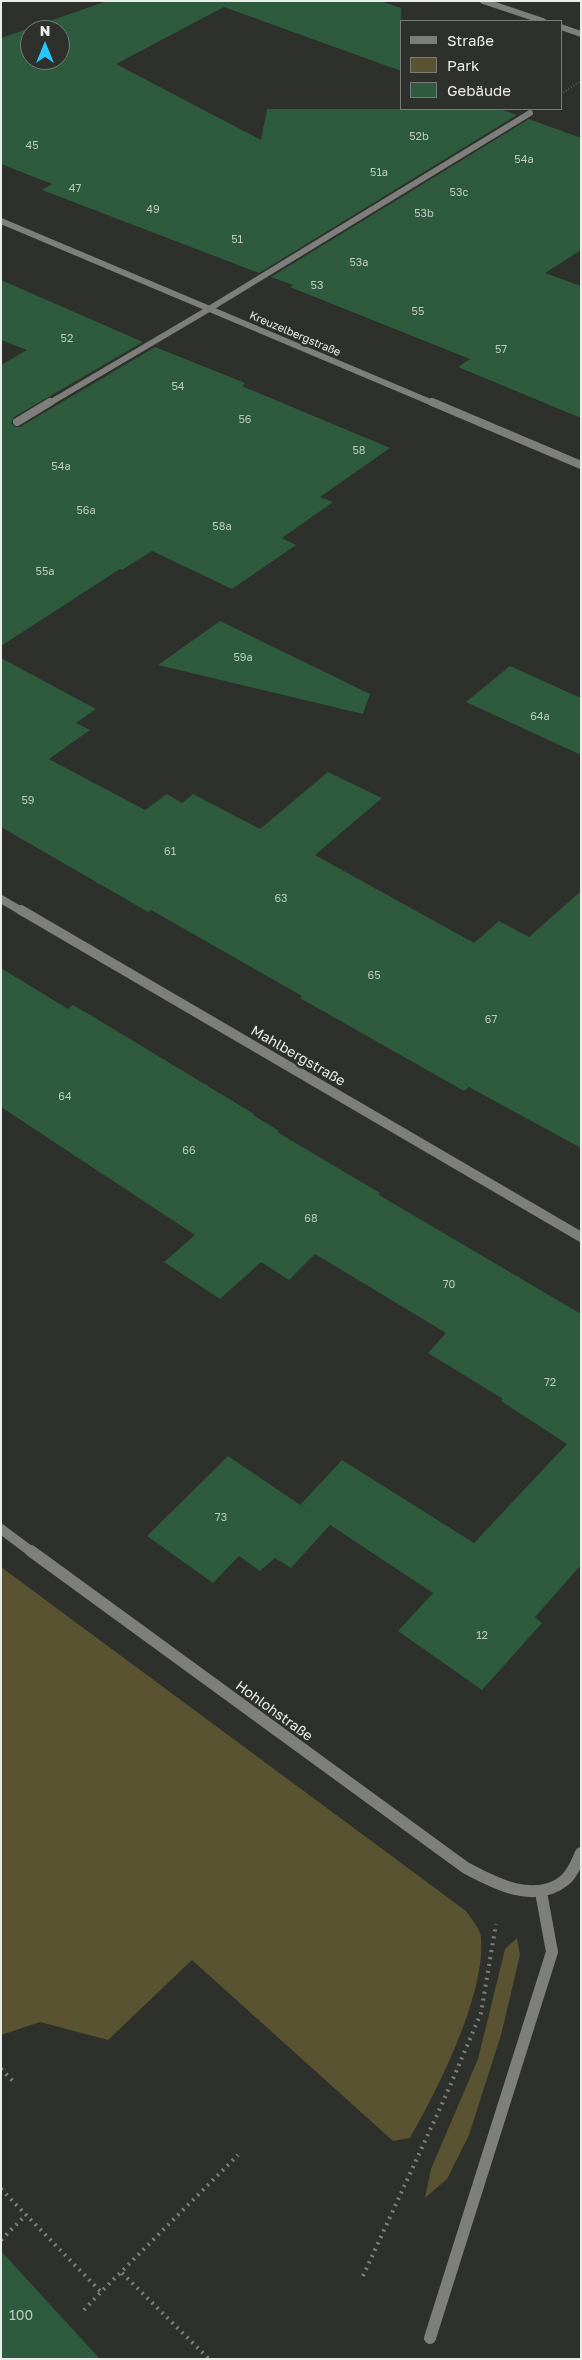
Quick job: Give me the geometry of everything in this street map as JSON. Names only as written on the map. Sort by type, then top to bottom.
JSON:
[{"type":"street","points":[[483,1],[541,20]]},
{"type":"street","points":[[562,27],[581,34]]},
{"type":"street","points":[[17,422],[209,309],[530,112]]},
{"type":"street","name":"Kreuzelbergstraße","points":[[1,221],[581,464]]},
{"type":"street","name":"Mahlbergstraße","points":[[1,899],[581,1237]]},
{"type":"street","name":"Hohlohstraße","points":[[1,1529],[454,1861],[498,1884],[512,1889],[541,1892]]},
{"type":"street","points":[[430,2338],[552,1952],[541,1892],[565,1880],[581,1853]]},
{"type":"path","points":[[562,93],[581,81]]},
{"type":"path","points":[[364,2276],[448,2093],[481,2013],[495,1934],[498,1884]]},
{"type":"path","points":[[1,2070],[14,2082]]},
{"type":"path","points":[[84,2310],[238,2155]]},
{"type":"path","points":[[1,2189],[101,2292]]},
{"type":"path","points":[[1,2240],[26,2215]]},
{"type":"path","points":[[122,2272],[210,2359]]},
{"type":"green space","points":[[1,1567],[466,1911],[473,1920],[481,1937],[481,1960],[476,1986],[468,2013],[446,2068],[410,2138],[393,2141],[192,1960],[108,2040],[40,2022],[1,2035]]},
{"type":"green space","points":[[517,1938],[520,1955],[501,2035],[469,2135],[447,2179],[425,2198],[431,2169],[478,2059],[505,1949]]},
{"type":"building","points":[[107,1],[380,1],[401,8],[400,71],[224,7],[116,64],[261,140],[267,109],[503,110],[517,115],[259,273],[42,190],[52,184],[1,164],[1,38],[20,31],[20,70],[70,70],[70,20],[53,20]]},
{"type":"building","points":[[529,119],[581,138],[581,250],[545,273],[581,286],[581,418],[458,367],[470,359],[290,287],[293,285],[271,277]]},
{"type":"building","points":[[1,280],[143,342],[14,417],[11,423],[15,427],[20,427],[155,347],[245,383],[242,386],[390,448],[320,497],[333,502],[282,538],[296,545],[232,589],[152,551],[122,570],[120,569],[1,646],[1,365],[27,350],[1,340]]},
{"type":"building","points":[[220,621],[370,694],[363,714],[158,665]]},
{"type":"building","points":[[1,658],[96,709],[76,723],[90,730],[49,759],[145,810],[167,794],[182,803],[193,794],[260,829],[328,772],[382,798],[315,855],[474,943],[499,921],[529,937],[581,891],[581,1148],[469,1087],[464,1091],[300,998],[302,996],[151,910],[148,912],[1,827]]},
{"type":"building","points":[[510,666],[581,698],[581,755],[466,702]]},
{"type":"building","points":[[1,968],[68,1009],[73,1005],[92,1016],[254,1114],[279,1131],[277,1132],[380,1193],[379,1195],[581,1314],[581,1565],[535,1617],[542,1623],[482,1690],[398,1631],[433,1593],[300,1505],[342,1460],[474,1543],[567,1444],[501,1401],[503,1399],[428,1353],[446,1333],[315,1254],[289,1280],[261,1262],[220,1299],[164,1262],[195,1235],[1,1107]]},
{"type":"building","points":[[228,1456],[330,1525],[291,1568],[275,1558],[260,1571],[239,1556],[213,1583],[147,1536]]},
{"type":"building","points":[[1,2251],[100,2359],[1,2359]]}]
